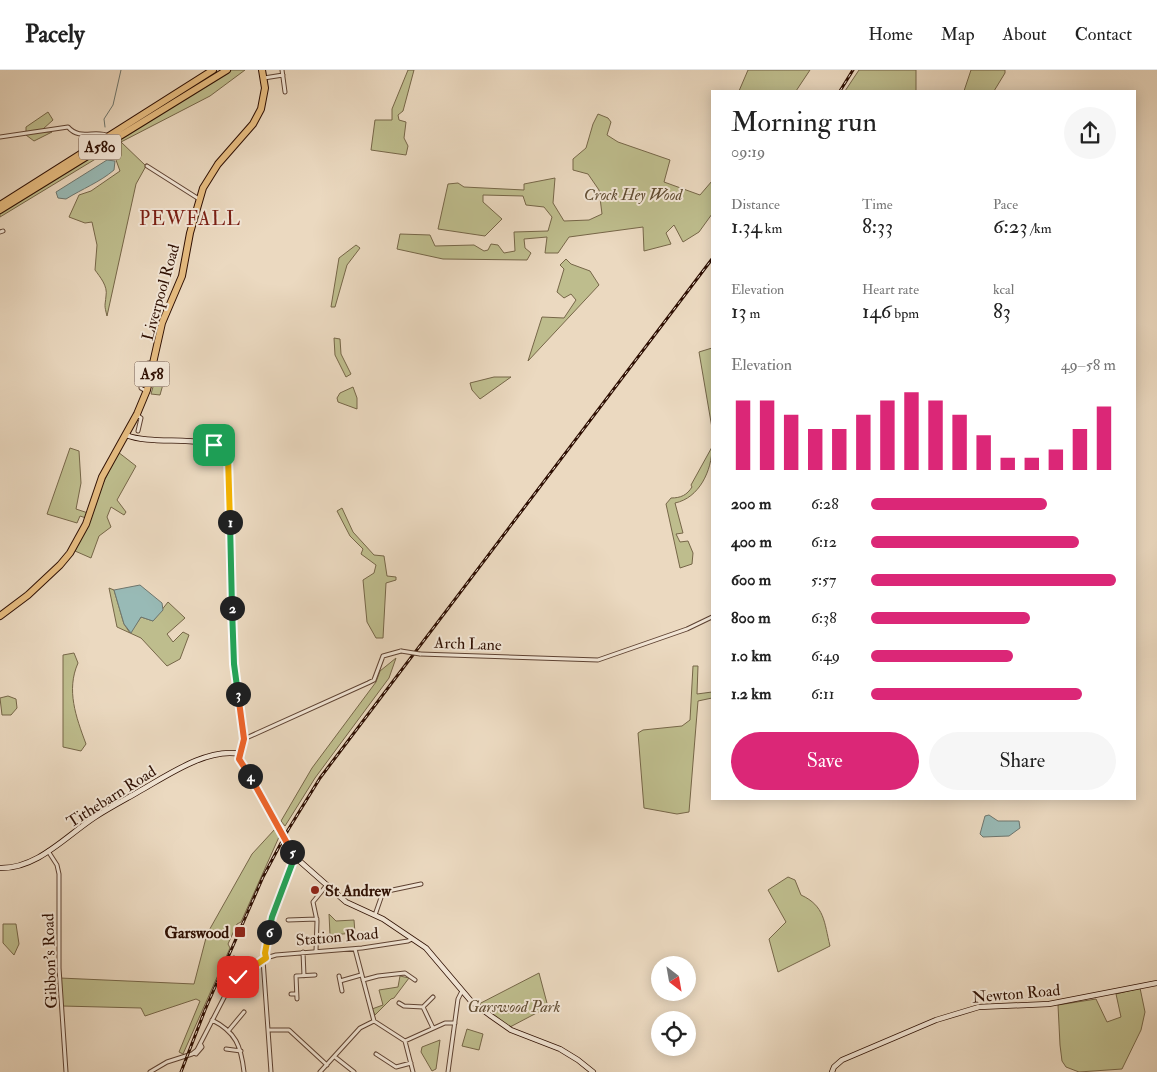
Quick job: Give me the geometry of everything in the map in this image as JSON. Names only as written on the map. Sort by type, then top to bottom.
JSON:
[{"type":"highway","name":"A580","points":[[0,210],[213,70]]},
{"type":"highway","points":[[206,74],[217,70]]},
{"type":"highway","name":"A580","points":[[0,205],[112,136],[227,70]]},
{"type":"highway","name":"Liverpool Road","points":[[0,616],[28,595],[67,557],[86,524],[102,476],[137,414],[147,391],[155,363],[162,323],[182,276],[200,199],[218,164],[259,115],[264,97],[262,70]]},
{"type":"street","points":[[282,70],[285,92]]},
{"type":"street","points":[[263,78],[283,75]]},
{"type":"street","points":[[0,137],[68,127],[73,132],[83,136],[103,133],[112,136]]},
{"type":"street","points":[[147,166],[200,199]]},
{"type":"street","name":"Liverpool Road","points":[[137,414],[141,418],[140,430]]},
{"type":"street","points":[[126,434],[142,438],[214,445],[227,451],[234,664],[244,739],[239,759],[295,856],[350,906],[391,924],[431,953],[470,1001],[507,1028],[560,1049],[593,1072]]},
{"type":"street","name":"Arch Lane","points":[[244,739],[374,680],[383,656],[401,651],[420,654],[598,660],[687,629],[711,617]]},
{"type":"street","name":"Tithebarn Road","points":[[0,868],[27,863],[48,851],[96,817],[186,765],[215,755],[240,754]]},
{"type":"street","name":"Gibbon's Road","points":[[48,851],[57,865],[59,874],[59,968],[66,1072]]},
{"type":"street","points":[[271,1072],[264,959],[272,917],[295,856]]},
{"type":"street","points":[[375,916],[383,892],[421,884]]},
{"type":"street","points":[[316,951],[317,919],[313,902],[326,886]]},
{"type":"street","points":[[288,920],[294,918],[317,919]]},
{"type":"street","name":"Station Road","points":[[150,1072],[172,1060],[194,1053],[201,1045],[227,990],[239,976],[264,959],[276,954],[355,948],[412,939]]},
{"type":"street","points":[[355,948],[374,1020],[405,1041],[413,1072]]},
{"type":"street","points":[[303,952],[304,976]]},
{"type":"street","points":[[234,961],[230,969],[239,976]]},
{"type":"street","points":[[401,970],[415,980]]},
{"type":"street","points":[[363,980],[405,973]]},
{"type":"street","points":[[297,999],[296,976],[315,975]]},
{"type":"street","points":[[340,982],[361,975]]},
{"type":"street","points":[[338,976],[342,991]]},
{"type":"street","name":"Newton Road","points":[[832,1072],[834,1067],[842,1060],[923,1025],[961,1011],[989,1006],[1049,1004],[1157,983]]},
{"type":"street","points":[[448,1072],[458,999],[462,991]]},
{"type":"street","points":[[291,994],[296,994]]},
{"type":"street","points":[[399,1003],[403,1008],[423,1007],[433,998]]},
{"type":"street","points":[[423,1007],[433,1028]]},
{"type":"street","points":[[229,1030],[242,1018],[244,1012]]},
{"type":"street","points":[[212,1020],[229,1030],[241,1051],[244,1072]]},
{"type":"street","points":[[320,1072],[360,1028],[374,1020]]},
{"type":"street","points":[[405,1041],[445,1023],[454,1023]]},
{"type":"street","points":[[269,1030],[289,1030],[327,1065]]},
{"type":"street","points":[[227,1051],[241,1051]]},
{"type":"street","points":[[375,1053],[396,1067],[411,1063]]},
{"type":"street","points":[[334,1057],[354,1072]]},
{"type":"green space","points":[[230,70],[245,70],[210,96],[121,142],[146,166],[136,184],[107,316],[105,306],[106,289],[95,270],[97,245],[92,222],[85,223],[69,217],[79,195],[91,191],[120,171],[112,149],[0,217],[0,213]]},
{"type":"green space","points":[[408,70],[414,70],[403,111],[398,115],[399,120],[406,122],[404,138],[408,146],[406,155],[371,150],[375,120],[392,120],[392,109]]},
{"type":"green space","points":[[748,70],[810,70],[797,90],[739,90]]},
{"type":"green space","points":[[859,70],[916,70],[916,90],[846,90]]},
{"type":"green space","points":[[971,70],[1005,70],[995,90],[964,90]]},
{"type":"green space","points":[[48,112],[53,120],[43,129],[44,132],[52,132],[34,141],[26,135],[26,127]]},
{"type":"green space","name":"Crock Hey Wood","points":[[598,114],[608,118],[611,122],[607,135],[618,142],[670,160],[664,182],[700,195],[711,182],[711,215],[699,232],[683,242],[674,225],[666,233],[671,244],[644,251],[643,227],[569,237],[558,253],[545,253],[547,237],[524,239],[525,248],[531,253],[527,260],[443,259],[397,249],[400,234],[430,235],[435,246],[474,245],[484,251],[488,250],[491,244],[498,245],[504,253],[515,251],[514,232],[548,231],[552,217],[544,207],[526,205],[523,196],[483,195],[483,202],[502,219],[485,236],[438,229],[448,184],[458,183],[464,187],[524,190],[524,184],[555,178],[553,203],[564,221],[589,220],[602,214],[599,190],[588,174],[573,170],[573,159],[586,148]]},
{"type":"green space","points":[[356,245],[360,248],[347,265],[335,307],[331,307],[339,258]]},
{"type":"green space","points":[[566,259],[571,264],[590,271],[599,285],[528,361],[542,317],[564,318],[576,300],[571,294],[564,298],[557,292],[564,269],[560,265]]},
{"type":"green space","points":[[334,338],[340,339],[341,354],[351,374],[346,377],[335,355]]},
{"type":"green space","points":[[711,348],[711,422],[699,352]]},
{"type":"green space","points":[[158,369],[167,370],[160,395],[151,394]]},
{"type":"green space","points":[[494,377],[511,377],[480,399],[472,390],[470,383]]},
{"type":"green space","points":[[353,387],[357,398],[357,409],[338,402],[337,398],[340,393]]},
{"type":"green space","points":[[70,448],[79,451],[81,483],[76,509],[88,513],[86,518],[80,516],[77,523],[47,514]]},
{"type":"green space","points":[[711,449],[710,465],[702,482],[691,496],[675,503],[683,533],[676,534],[680,542],[688,541],[693,553],[692,564],[680,568],[666,504],[671,498],[686,494],[692,487],[691,485]]},
{"type":"green space","points":[[118,452],[136,466],[117,500],[126,512],[124,515],[111,507],[107,517],[111,527],[99,536],[91,558],[75,551],[91,518],[97,496]]},
{"type":"green space","points":[[342,508],[353,532],[374,555],[384,556],[387,576],[396,577],[396,580],[386,583],[383,638],[376,638],[367,622],[363,580],[374,573],[376,565],[361,554],[363,549],[350,536],[337,511]]},
{"type":"green space","points":[[109,588],[114,590],[124,624],[130,633],[117,627]]},
{"type":"green space","points":[[168,602],[185,618],[167,634],[173,642],[183,632],[189,635],[180,659],[167,666],[141,638],[130,633],[141,617],[153,621]]},
{"type":"green space","points":[[74,653],[78,663],[73,683],[74,704],[86,744],[81,751],[63,747],[63,655]]},
{"type":"green space","points":[[396,658],[389,678],[315,778],[285,826],[281,821],[312,768],[376,682],[380,671]]},
{"type":"green space","points":[[693,666],[698,666],[697,694],[711,692],[711,698],[698,701],[689,812],[677,814],[644,808],[638,733],[643,730],[682,726],[690,720]]},
{"type":"green space","points":[[8,696],[16,699],[17,708],[11,715],[2,715],[0,698]]},
{"type":"green space","points":[[275,829],[279,837],[241,922],[237,924],[228,944],[230,948],[183,1054],[179,1052],[200,1001],[196,999],[145,1016],[141,1008],[62,1006],[60,978],[194,984],[207,934],[252,854]]},
{"type":"green space","points":[[788,877],[795,880],[801,895],[815,904],[819,910],[825,922],[830,946],[778,972],[769,939],[786,922],[768,890]]},
{"type":"green space","points":[[329,914],[336,921],[354,920],[355,933],[330,935]]},
{"type":"green space","points":[[3,924],[16,924],[19,944],[14,955],[3,943]]},
{"type":"green space","name":"Garswood Park","points":[[539,973],[548,1007],[510,1027],[477,1005]]},
{"type":"green space","points":[[400,976],[409,978],[394,998],[375,1015],[372,1009],[383,1005],[379,990],[398,987]]},
{"type":"green space","points":[[1140,988],[1145,1012],[1141,1030],[1122,1069],[1079,1072],[1066,1067],[1062,1061],[1058,1005],[1096,999],[1107,1022],[1121,1017],[1116,994]]},
{"type":"green space","points":[[467,1029],[483,1034],[479,1050],[462,1046]]},
{"type":"green space","points":[[440,1040],[436,1069],[432,1071],[421,1052],[422,1047]]},
{"type":"water","points":[[107,160],[115,161],[114,170],[109,174],[66,199],[58,198],[56,192]]},
{"type":"water","points":[[140,585],[162,603],[163,610],[153,621],[141,617],[131,633],[124,624],[114,590]]},
{"type":"water","points":[[989,815],[998,821],[1019,821],[1020,828],[1009,836],[983,837],[980,834],[985,816]]},
{"type":"waterway","points":[[105,127],[104,119],[113,105],[121,70]]},
{"type":"railway","points":[[841,90],[853,70]]},
{"type":"railway","points":[[181,1072],[205,1010],[263,877],[288,830],[320,778],[711,260]]},
{"type":"place","name":"St Andrew","points":[[315,890]]},
{"type":"place","name":"Garswood","points":[[240,932]]},
{"type":"district","name":"PEWFALL","points":[[190,218]]},
{"type":"route","points":[[214,445],[222,447],[227,451],[228,457],[234,664],[244,739],[239,759],[267,804],[295,856],[292,859],[272,917],[265,953],[266,958],[250,967],[238,977]]}]
